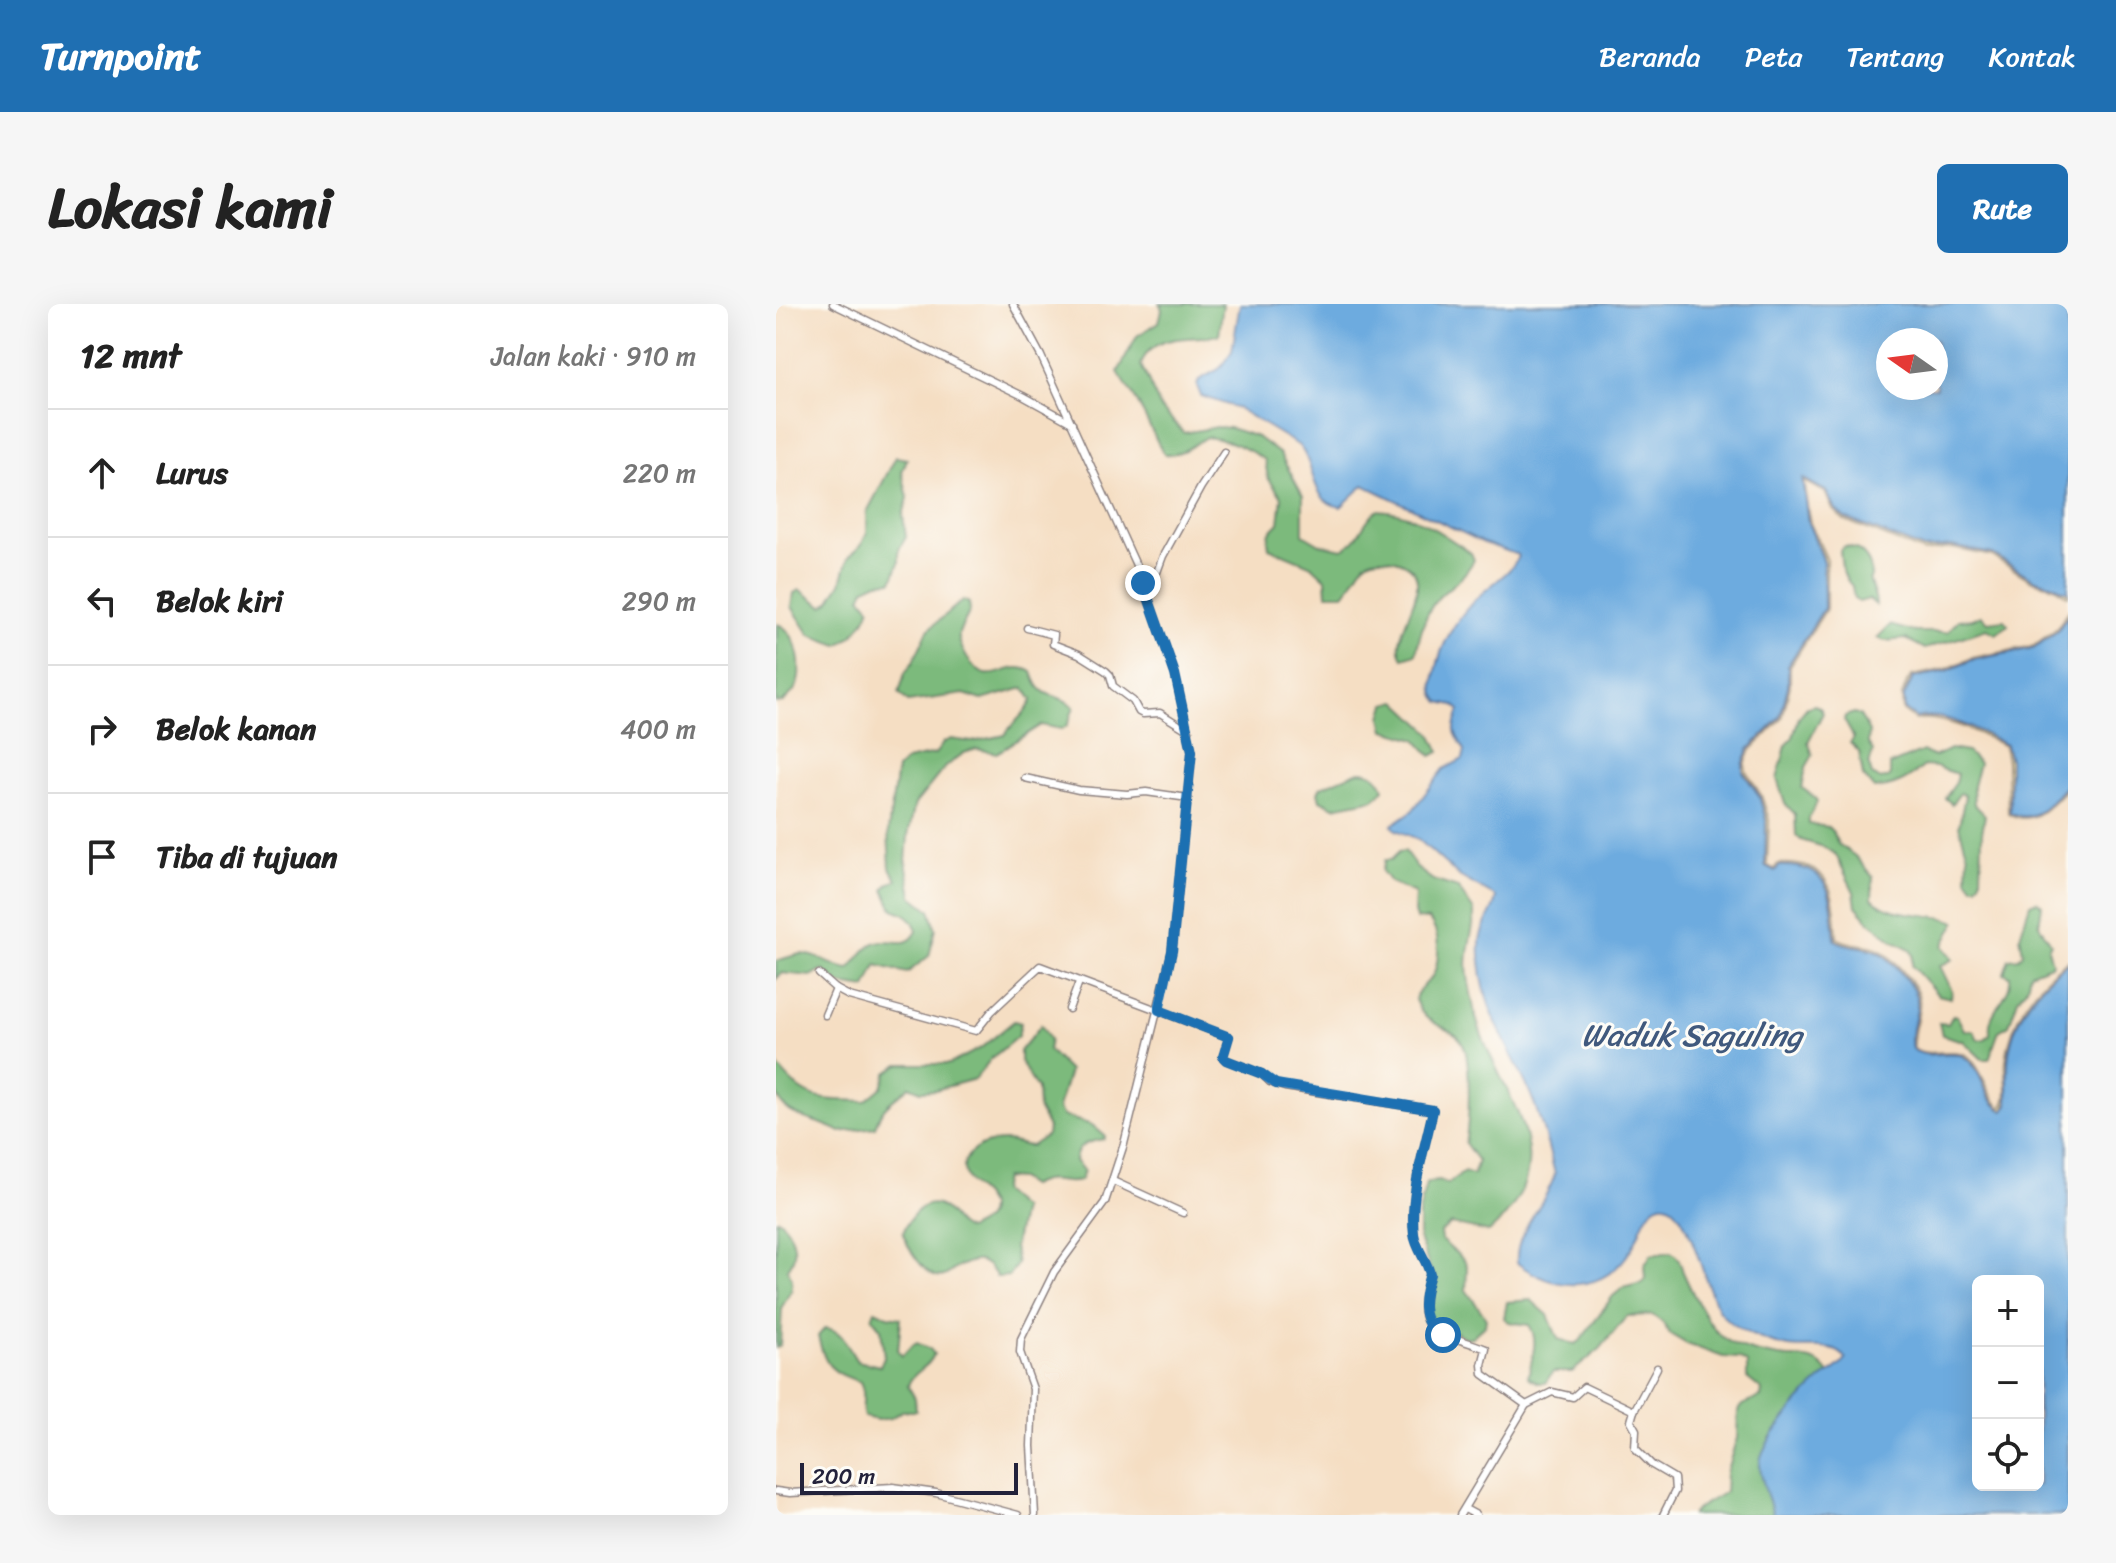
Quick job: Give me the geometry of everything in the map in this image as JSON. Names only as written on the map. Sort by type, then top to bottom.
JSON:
[{"type":"street","points":[[833,304],[1072,423]]},
{"type":"street","points":[[1013,304],[1041,356],[1143,583],[1175,674],[1192,751],[1172,951],[1113,1181],[1105,1202],[1054,1272],[1021,1339],[1020,1352],[1033,1389],[1031,1446],[1035,1515]]},
{"type":"street","points":[[1143,583],[1156,575],[1183,519],[1224,452]]},
{"type":"street","points":[[1027,628],[1054,635],[1053,644],[1079,654],[1106,671],[1113,686],[1133,701],[1139,712],[1160,713],[1189,731]]},
{"type":"street","points":[[1025,778],[1079,790],[1127,794],[1146,792],[1188,798]]},
{"type":"street","points":[[819,974],[849,996],[976,1031],[992,1011],[1040,966],[1229,1037],[1223,1057],[1226,1060],[1262,1074],[1276,1084],[1433,1110],[1413,1215],[1415,1239],[1430,1274],[1425,1290],[1425,1320],[1433,1331],[1486,1349],[1483,1374],[1526,1405]]},
{"type":"street","points":[[1069,1009],[1079,982]]},
{"type":"street","points":[[825,1015],[836,989]]},
{"type":"street","points":[[1113,1181],[1183,1213]]},
{"type":"street","points":[[1657,1368],[1631,1421],[1636,1430],[1635,1448],[1652,1465],[1674,1478],[1675,1491],[1663,1515]]},
{"type":"street","points":[[1476,1515],[1462,1512],[1526,1405],[1552,1392],[1573,1397],[1584,1387],[1634,1411]]},
{"type":"street","points":[[776,1491],[790,1493],[893,1487],[936,1493],[983,1511],[1018,1515]]},
{"type":"green space","points":[[1160,304],[1223,304],[1219,335],[1163,342],[1146,354],[1141,365],[1160,407],[1184,433],[1230,428],[1257,437],[1280,454],[1303,496],[1303,534],[1320,544],[1342,549],[1353,542],[1377,510],[1390,511],[1427,525],[1471,553],[1474,560],[1470,567],[1430,609],[1416,654],[1403,658],[1400,647],[1417,591],[1416,578],[1410,567],[1383,558],[1368,561],[1344,594],[1327,594],[1326,579],[1312,566],[1269,548],[1270,532],[1279,523],[1282,497],[1268,478],[1265,460],[1237,445],[1206,437],[1176,453],[1165,454],[1161,449],[1118,372],[1137,336],[1159,322]]},
{"type":"green space","points":[[896,457],[907,459],[902,472],[908,498],[903,515],[906,537],[899,549],[899,563],[892,581],[878,582],[865,588],[861,597],[870,607],[868,613],[858,630],[844,642],[838,645],[810,635],[792,607],[794,593],[800,590],[823,606],[829,602],[841,583],[848,558],[862,544],[867,532],[867,512]]},
{"type":"green space","points":[[1845,546],[1866,557],[1876,605],[1869,599],[1859,602],[1854,599],[1842,564],[1840,550]]},
{"type":"green space","points":[[963,600],[969,603],[970,610],[959,632],[959,641],[975,668],[991,674],[1014,668],[1032,672],[1040,688],[1074,707],[1067,726],[1061,729],[1041,725],[997,753],[977,749],[964,753],[945,767],[915,804],[906,862],[912,896],[930,910],[936,929],[929,956],[907,973],[876,965],[866,988],[840,984],[822,970],[811,976],[781,973],[776,979],[776,961],[800,954],[849,969],[873,944],[904,942],[913,937],[917,931],[913,922],[893,909],[884,890],[897,880],[890,868],[888,831],[897,769],[907,760],[935,754],[944,742],[951,739],[972,742],[1005,735],[1032,700],[1024,688],[982,700],[964,694],[908,702],[899,693],[905,673],[928,630]]},
{"type":"green space","points":[[1981,615],[1988,622],[2004,620],[2008,625],[1996,634],[1987,629],[1925,649],[1906,639],[1885,641],[1877,638],[1890,625],[1915,632],[1948,632],[1958,620]]},
{"type":"green space","points":[[777,624],[790,634],[794,642],[799,671],[795,690],[783,702],[776,703]]},
{"type":"green space","points":[[1397,701],[1431,733],[1440,752],[1431,756],[1416,739],[1385,730],[1382,717],[1386,704]]},
{"type":"green space","points":[[1807,707],[1820,707],[1823,713],[1808,742],[1813,755],[1806,767],[1802,788],[1817,802],[1809,824],[1828,827],[1838,844],[1855,856],[1873,877],[1872,898],[1881,905],[1956,922],[1943,946],[1954,959],[1940,966],[1952,991],[1951,998],[1938,995],[1912,966],[1910,949],[1871,923],[1856,906],[1854,892],[1836,855],[1796,835],[1795,814],[1785,804],[1777,779],[1786,746],[1793,737],[1799,717]]},
{"type":"green space","points":[[1860,715],[1869,732],[1868,743],[1873,751],[1869,765],[1872,775],[1881,780],[1890,777],[1890,765],[1923,751],[1934,757],[1950,749],[1967,752],[1979,763],[1973,786],[1974,804],[1985,815],[1981,880],[1977,886],[1973,886],[1967,878],[1968,856],[1959,826],[1965,796],[1960,793],[1952,804],[1945,798],[1955,784],[1957,774],[1924,766],[1901,782],[1874,789],[1863,776],[1859,752],[1850,743],[1854,738],[1844,720],[1845,716]]},
{"type":"green space","points":[[1359,771],[1367,772],[1380,781],[1384,789],[1374,799],[1334,807],[1320,800],[1318,792],[1321,787]]},
{"type":"green space","points":[[1405,851],[1418,869],[1433,880],[1458,888],[1474,911],[1467,968],[1474,1009],[1483,1039],[1521,1122],[1528,1149],[1527,1176],[1515,1204],[1489,1232],[1451,1224],[1440,1233],[1441,1240],[1464,1260],[1467,1266],[1466,1290],[1486,1318],[1485,1325],[1472,1337],[1466,1338],[1430,1318],[1428,1308],[1433,1276],[1419,1239],[1419,1214],[1426,1183],[1438,1181],[1448,1184],[1464,1172],[1473,1175],[1478,1161],[1465,1143],[1469,1105],[1467,1058],[1460,1039],[1430,1021],[1415,1000],[1434,973],[1438,945],[1429,920],[1416,919],[1415,893],[1390,882],[1382,871],[1385,860],[1391,860],[1399,852]]},
{"type":"green space","points":[[2037,901],[2042,905],[2039,925],[2051,943],[2048,949],[2051,965],[2030,973],[2027,987],[2018,999],[2009,1025],[1999,1031],[1989,1059],[1982,1059],[1963,1041],[1942,1035],[1939,1023],[1948,1024],[1953,1015],[1957,1016],[1964,1030],[1974,1031],[1978,1040],[1990,1034],[1990,1022],[2010,982],[2010,976],[2004,973],[2009,959],[2019,958],[2023,953],[2020,936],[2030,904]]},
{"type":"green space","points":[[1014,1021],[1021,1023],[1018,1036],[991,1059],[975,1079],[935,1090],[921,1091],[909,1086],[885,1107],[875,1127],[840,1132],[793,1113],[779,1101],[776,1064],[796,1086],[814,1096],[865,1101],[882,1087],[887,1073],[899,1064],[950,1064],[981,1048]]},
{"type":"green space","points":[[1041,1025],[1050,1040],[1048,1050],[1069,1071],[1058,1108],[1063,1116],[1092,1125],[1105,1136],[1104,1139],[1088,1143],[1078,1151],[1075,1161],[1084,1171],[1080,1181],[1051,1180],[1030,1186],[1019,1179],[1004,1178],[1001,1191],[1022,1209],[1014,1247],[1017,1264],[1009,1276],[997,1277],[984,1263],[974,1261],[937,1276],[918,1261],[903,1233],[918,1210],[930,1204],[943,1208],[968,1230],[986,1219],[988,1203],[965,1173],[967,1157],[988,1143],[1006,1141],[1031,1146],[1047,1135],[1048,1128],[1038,1108],[1037,1089],[1020,1061],[1020,1051]]},
{"type":"green space","points":[[776,1220],[791,1236],[794,1257],[787,1269],[792,1279],[792,1289],[782,1307],[780,1346],[776,1348]]},
{"type":"green space","points":[[1671,1252],[1679,1260],[1705,1315],[1721,1336],[1756,1352],[1819,1363],[1829,1374],[1770,1438],[1760,1464],[1773,1515],[1692,1515],[1725,1492],[1726,1473],[1737,1438],[1738,1410],[1761,1397],[1762,1390],[1747,1378],[1747,1363],[1687,1344],[1670,1334],[1662,1322],[1652,1315],[1627,1316],[1600,1349],[1572,1372],[1553,1372],[1545,1383],[1539,1383],[1528,1377],[1534,1350],[1534,1337],[1529,1325],[1509,1322],[1504,1318],[1507,1302],[1531,1300],[1548,1315],[1558,1339],[1575,1344],[1613,1296],[1623,1288],[1642,1283],[1644,1266],[1651,1255]]},
{"type":"green space","points":[[875,1310],[901,1318],[898,1351],[902,1356],[917,1343],[934,1354],[908,1386],[915,1398],[916,1411],[902,1411],[891,1418],[877,1420],[864,1417],[860,1382],[830,1366],[823,1355],[818,1336],[825,1328],[831,1329],[841,1336],[857,1361],[880,1366],[884,1357],[881,1329],[872,1318]]},
{"type":"sand","points":[[1802,478],[1826,491],[1835,509],[1924,549],[1951,546],[1993,554],[2033,579],[2068,592],[2068,596],[2054,587],[2032,581],[1992,556],[1951,548],[1924,552],[1844,520],[1833,510],[1825,492],[1803,481],[1810,523],[1826,558],[1826,609],[1790,666],[1790,686],[1782,719],[1751,750],[1745,765],[1761,795],[1769,820],[1767,865],[1774,869],[1778,864],[1796,865],[1820,874],[1832,894],[1837,938],[1884,952],[1917,992],[1919,1004],[1914,1048],[1927,1053],[1957,1052],[1970,1058],[2001,1108],[2006,1099],[2006,1066],[2009,1045],[2019,1016],[2035,991],[2056,969],[2068,960],[2050,976],[2008,1059],[2008,1102],[2004,1111],[1992,1100],[1967,1059],[1961,1055],[1926,1054],[1912,1049],[1910,1038],[1917,1000],[1878,952],[1846,946],[1835,940],[1831,894],[1775,872],[1763,863],[1760,796],[1743,771],[1743,765],[1749,749],[1780,718],[1788,686],[1788,665],[1824,608],[1823,559],[1808,523]]},
{"type":"sand","points":[[2068,612],[2057,631],[2034,648],[1972,660],[1947,671],[1913,678],[1905,693],[1905,710],[1945,721],[1915,720],[1903,711],[1902,696],[1912,676],[1946,669],[1972,658],[2033,646],[2056,629]]},
{"type":"sand","points":[[1950,722],[1976,728],[2006,745],[2035,815],[2068,784],[2068,787],[2041,812],[2034,816],[2026,818],[2017,817],[2008,813],[2004,746]]},
{"type":"water","name":"Waduk Saguling","points":[[1240,304],[2068,304],[2068,592],[2033,579],[1993,554],[1952,546],[1924,549],[1845,518],[1835,509],[1826,491],[1802,478],[1808,523],[1823,559],[1824,608],[1788,665],[1788,686],[1780,718],[1749,749],[1743,772],[1759,796],[1766,820],[1765,866],[1775,871],[1779,866],[1797,867],[1820,877],[1830,897],[1835,940],[1882,954],[1912,988],[1917,1006],[1911,1036],[1912,1049],[1926,1054],[1961,1055],[1967,1059],[1977,1071],[1992,1101],[2004,1111],[2008,1105],[2008,1067],[2014,1032],[2036,994],[2068,963],[2068,1515],[1773,1515],[1762,1478],[1761,1456],[1795,1407],[1844,1362],[1846,1359],[1841,1354],[1835,1350],[1789,1347],[1771,1342],[1751,1335],[1726,1319],[1714,1302],[1688,1231],[1671,1206],[1661,1204],[1650,1211],[1621,1263],[1594,1281],[1579,1284],[1547,1280],[1517,1263],[1521,1240],[1555,1174],[1536,1107],[1501,1034],[1483,982],[1481,935],[1496,897],[1459,876],[1418,839],[1396,830],[1392,825],[1412,811],[1444,769],[1463,759],[1465,750],[1455,731],[1460,710],[1454,705],[1440,702],[1434,690],[1439,658],[1460,618],[1512,567],[1518,555],[1484,543],[1364,485],[1341,507],[1331,504],[1318,490],[1304,452],[1298,445],[1237,408],[1201,396],[1197,386],[1199,380],[1219,369],[1232,351]]},
{"type":"water","points":[[2068,616],[2068,784],[2042,810],[2019,816],[2010,812],[2010,760],[2006,745],[1950,720],[1926,716],[1916,718],[1905,710],[1904,697],[1913,678],[1947,671],[1972,660],[2034,648],[2057,631]]},
{"type":"route","points":[[1143,583],[1175,674],[1192,751],[1172,951],[1159,1010],[1229,1037],[1223,1057],[1265,1075],[1270,1082],[1433,1110],[1419,1172],[1413,1227],[1430,1274],[1425,1290],[1425,1320],[1433,1331],[1443,1335]]}]
